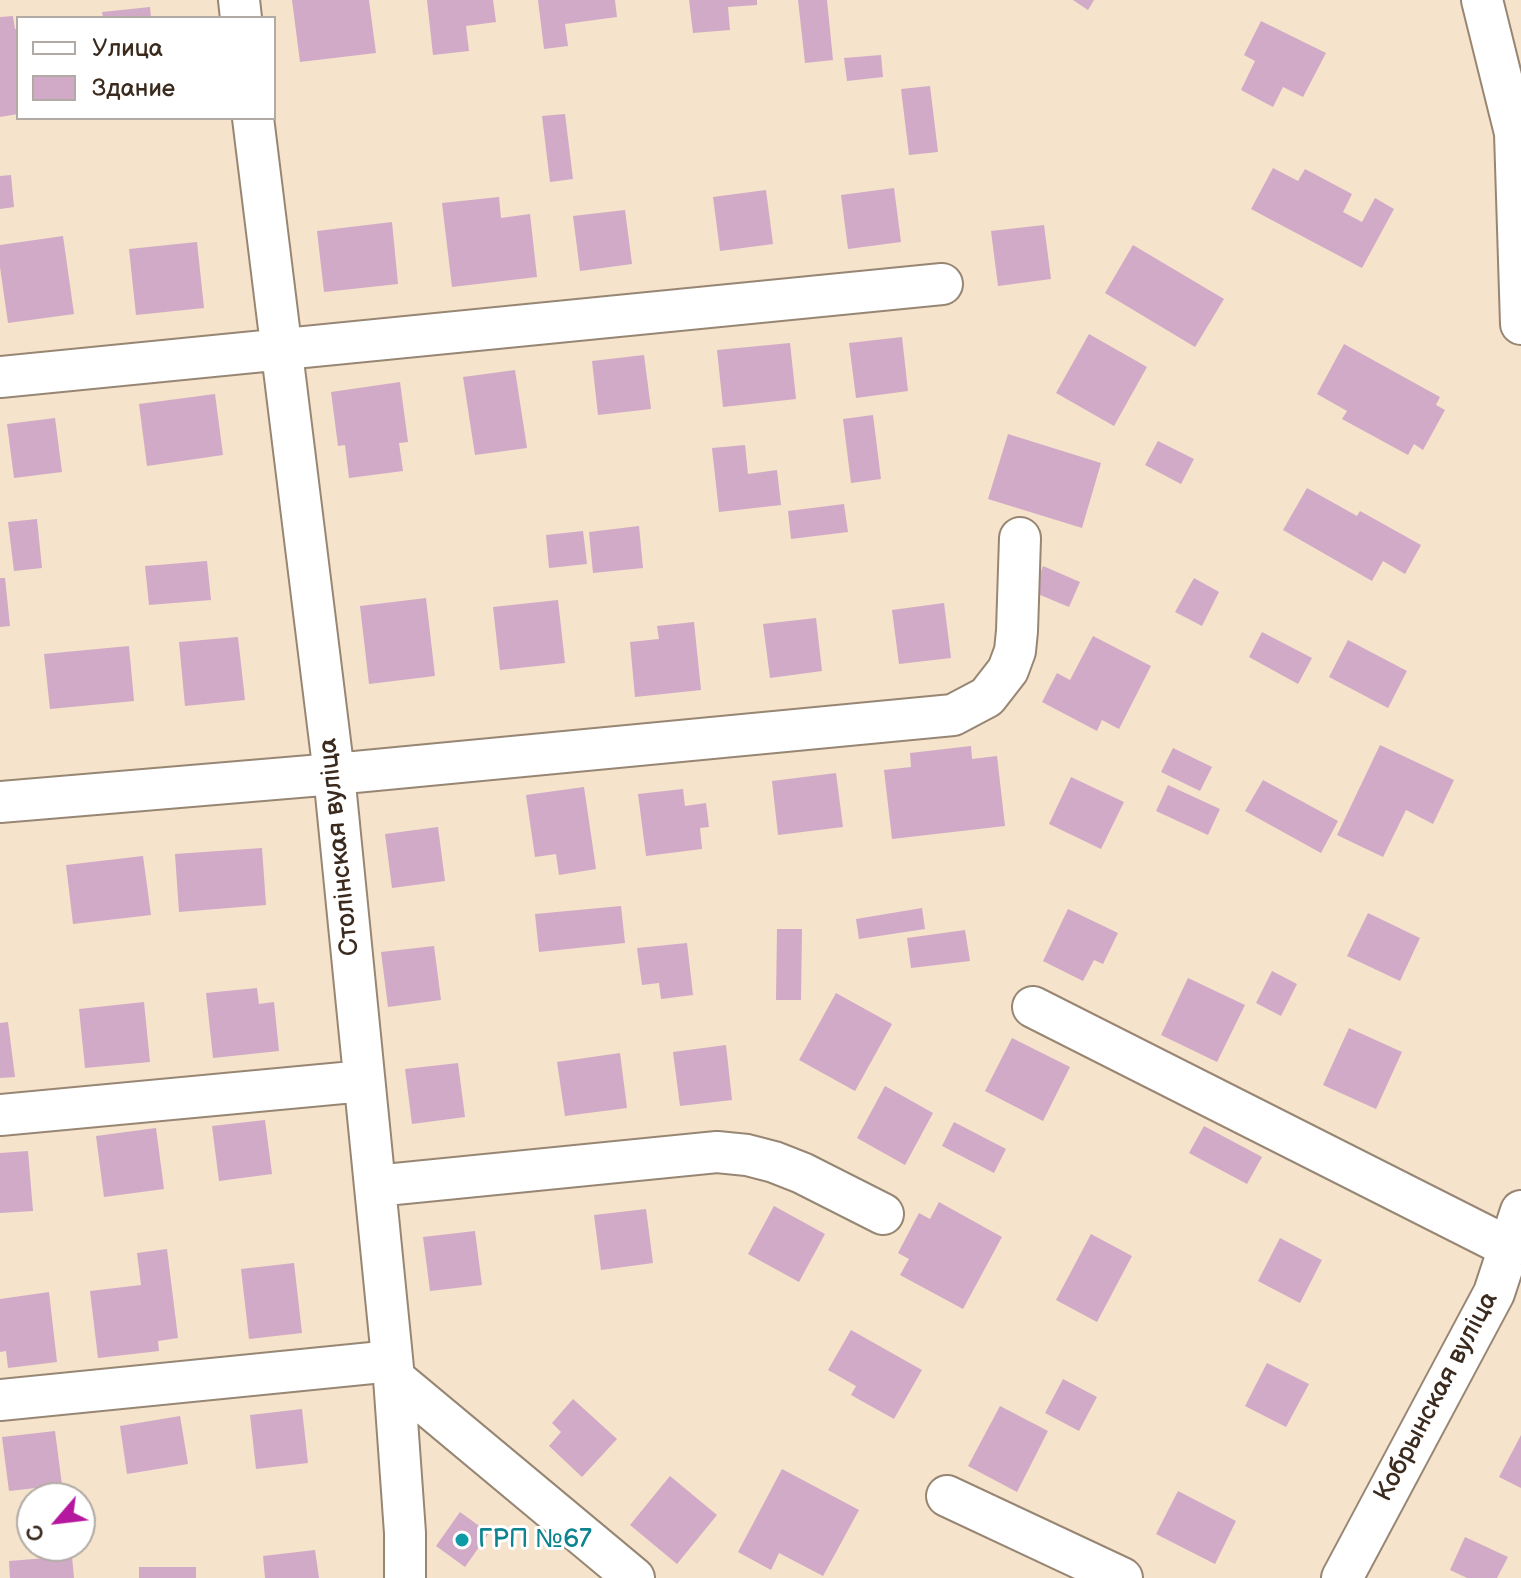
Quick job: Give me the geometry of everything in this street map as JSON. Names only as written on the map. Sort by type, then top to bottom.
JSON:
[{"type":"street","points":[[1482,0],[1515,133],[1521,324]]},
{"type":"street","name":"Столінская вуліца","points":[[253,120],[334,774],[393,1369],[405,1533],[405,1578]]},
{"type":"street","points":[[0,377],[942,284]]},
{"type":"street","points":[[0,802],[334,774],[953,715],[987,697],[1008,670],[1015,651],[1017,631],[1020,538]]},
{"type":"street","points":[[1033,1007],[1516,1230]]},
{"type":"street","points":[[0,1115],[364,1081]]},
{"type":"street","points":[[375,1186],[717,1152],[774,1162],[883,1214]]},
{"type":"street","name":"Кобрынская вуліца","points":[[1342,1578],[1494,1293],[1516,1230]]},
{"type":"street","points":[[0,1400],[393,1369],[634,1578]]},
{"type":"street","points":[[947,1496],[1122,1578]]},
{"type":"building","points":[[292,0],[369,0],[376,53],[300,62]]},
{"type":"building","points":[[427,0],[493,0],[496,22],[466,26],[469,51],[433,55]]},
{"type":"building","points":[[538,0],[615,0],[617,17],[565,24],[568,46],[544,49]]},
{"type":"building","points":[[689,0],[757,0],[757,5],[728,7],[730,30],[693,33]]},
{"type":"building","points":[[798,0],[827,0],[833,60],[805,63]]},
{"type":"building","points":[[1073,0],[1094,0],[1088,10]]},
{"type":"building","points":[[150,7],[151,16],[103,16],[102,12]]},
{"type":"building","points":[[13,16],[16,29],[16,114],[0,117],[0,17]]},
{"type":"building","points":[[1261,21],[1326,53],[1303,97],[1283,87],[1273,107],[1241,90],[1255,61],[1244,55]]},
{"type":"building","points":[[881,55],[883,77],[847,81],[844,58]]},
{"type":"building","points":[[930,86],[938,152],[909,155],[901,89]]},
{"type":"building","points":[[565,114],[573,179],[550,182],[542,116]]},
{"type":"building","points":[[1273,168],[1298,181],[1305,169],[1352,194],[1343,212],[1362,222],[1375,198],[1394,209],[1362,268],[1251,209]]},
{"type":"building","points":[[11,175],[14,207],[0,209],[0,176]]},
{"type":"building","points":[[894,188],[901,242],[848,249],[841,195]]},
{"type":"building","points":[[766,190],[773,244],[720,251],[713,197]]},
{"type":"building","points":[[499,197],[501,218],[530,214],[537,277],[452,287],[442,203]]},
{"type":"building","points":[[625,210],[632,264],[580,271],[573,216]]},
{"type":"building","points":[[392,222],[398,284],[324,292],[317,231]]},
{"type":"building","points":[[1044,225],[1051,279],[998,286],[991,231]]},
{"type":"building","points":[[63,236],[74,314],[8,323],[0,245]]},
{"type":"building","points":[[197,242],[204,308],[136,315],[129,249]]},
{"type":"building","points":[[1133,245],[1224,299],[1195,347],[1105,293]]},
{"type":"building","points":[[1089,334],[1147,367],[1114,426],[1056,393]]},
{"type":"building","points":[[902,337],[908,391],[856,398],[849,343]]},
{"type":"building","points":[[790,343],[796,399],[723,407],[717,350]]},
{"type":"building","points":[[1344,344],[1440,397],[1436,405],[1445,410],[1423,450],[1414,444],[1408,455],[1342,419],[1347,411],[1317,394]]},
{"type":"building","points":[[644,355],[651,409],[598,415],[592,361]]},
{"type":"building","points":[[515,370],[527,448],[475,455],[463,377]]},
{"type":"building","points":[[400,382],[408,442],[399,443],[403,471],[349,478],[345,445],[338,446],[331,392]]},
{"type":"building","points":[[215,394],[223,455],[147,466],[139,404]]},
{"type":"building","points":[[873,415],[881,479],[851,483],[843,419]]},
{"type":"building","points":[[55,418],[62,472],[14,478],[7,424]]},
{"type":"building","points":[[1008,434],[1101,463],[1082,528],[988,499]]},
{"type":"building","points":[[1158,441],[1194,459],[1181,484],[1145,465]]},
{"type":"building","points":[[745,445],[748,474],[777,470],[781,505],[719,512],[712,448]]},
{"type":"building","points":[[1307,488],[1357,516],[1360,511],[1421,545],[1405,574],[1383,561],[1372,581],[1283,530]]},
{"type":"building","points":[[844,504],[848,532],[791,539],[788,511]]},
{"type":"building","points":[[37,519],[42,568],[14,571],[8,522]]},
{"type":"building","points":[[639,526],[643,568],[593,573],[589,532]]},
{"type":"building","points":[[583,531],[587,564],[549,568],[546,535]]},
{"type":"building","points":[[207,561],[211,600],[149,605],[145,566]]},
{"type":"building","points":[[1043,566],[1080,582],[1069,607],[1033,592]]},
{"type":"building","points":[[0,578],[5,578],[10,626],[0,627]]},
{"type":"building","points":[[1194,578],[1219,592],[1202,626],[1175,612]]},
{"type":"building","points":[[426,598],[435,676],[369,684],[360,606]]},
{"type":"building","points":[[558,600],[565,663],[500,670],[493,607]]},
{"type":"building","points":[[944,603],[951,658],[899,664],[892,610]]},
{"type":"building","points":[[816,618],[822,671],[770,678],[763,624]]},
{"type":"building","points":[[694,622],[701,690],[635,697],[630,642],[659,639],[657,626]]},
{"type":"building","points":[[1262,632],[1312,658],[1298,684],[1249,657]]},
{"type":"building","points":[[1093,636],[1151,666],[1119,729],[1102,720],[1097,731],[1042,702],[1057,673],[1070,680]]},
{"type":"building","points":[[238,637],[245,700],[185,706],[179,642]]},
{"type":"building","points":[[1348,640],[1407,671],[1388,708],[1329,677]]},
{"type":"building","points":[[129,646],[134,701],[50,709],[44,654]]},
{"type":"building","points":[[1380,745],[1454,780],[1433,824],[1406,810],[1383,857],[1337,835]]},
{"type":"building","points":[[971,746],[972,759],[997,756],[1005,826],[892,839],[884,770],[911,767],[910,753]]},
{"type":"building","points":[[1173,748],[1212,767],[1200,791],[1161,772]]},
{"type":"building","points":[[836,773],[843,827],[778,835],[772,781]]},
{"type":"building","points":[[1071,777],[1124,802],[1101,849],[1049,824]]},
{"type":"building","points":[[1263,780],[1338,821],[1321,853],[1245,811]]},
{"type":"building","points":[[1168,785],[1220,809],[1208,835],[1156,811]]},
{"type":"building","points":[[584,787],[596,869],[559,875],[556,854],[535,857],[526,795]]},
{"type":"building","points":[[683,789],[685,806],[706,803],[709,827],[700,828],[702,849],[646,856],[638,794]]},
{"type":"building","points":[[438,827],[445,881],[392,888],[385,834]]},
{"type":"building","points":[[262,848],[266,905],[179,912],[175,854]]},
{"type":"building","points":[[143,856],[151,915],[73,924],[66,865]]},
{"type":"building","points":[[621,906],[625,943],[539,952],[535,914]]},
{"type":"building","points":[[922,908],[925,929],[859,939],[856,919]]},
{"type":"building","points":[[1068,909],[1118,933],[1103,964],[1094,960],[1083,981],[1043,961]]},
{"type":"building","points":[[1368,913],[1420,938],[1400,981],[1347,956]]},
{"type":"building","points":[[777,929],[802,929],[801,1000],[776,1000]]},
{"type":"building","points":[[965,930],[970,961],[911,968],[907,938]]},
{"type":"building","points":[[687,943],[693,995],[661,999],[659,983],[642,985],[637,948]]},
{"type":"building","points":[[434,946],[441,1000],[388,1007],[381,952]]},
{"type":"building","points":[[1272,971],[1297,984],[1281,1016],[1256,1003]]},
{"type":"building","points":[[1188,978],[1245,1005],[1217,1062],[1161,1035]]},
{"type":"building","points":[[257,988],[259,1004],[274,1002],[279,1051],[213,1058],[206,993]]},
{"type":"building","points":[[836,993],[892,1024],[855,1091],[799,1060]]},
{"type":"building","points":[[144,1002],[150,1062],[85,1068],[79,1009]]},
{"type":"building","points":[[8,1022],[15,1077],[0,1078],[0,1023]]},
{"type":"building","points":[[1349,1028],[1402,1052],[1376,1109],[1323,1085]]},
{"type":"building","points":[[1012,1038],[1070,1067],[1043,1121],[985,1091]]},
{"type":"building","points":[[726,1045],[732,1100],[680,1106],[673,1052]]},
{"type":"building","points":[[620,1053],[627,1108],[565,1116],[557,1062]]},
{"type":"building","points":[[458,1063],[465,1117],[412,1124],[405,1069]]},
{"type":"building","points":[[885,1086],[933,1113],[905,1165],[857,1138]]},
{"type":"building","points":[[265,1120],[272,1174],[219,1181],[212,1126]]},
{"type":"building","points":[[954,1122],[1006,1149],[994,1173],[942,1146]]},
{"type":"building","points":[[1204,1126],[1262,1157],[1247,1184],[1189,1153]]},
{"type":"building","points":[[156,1128],[164,1189],[104,1197],[96,1136]]},
{"type":"building","points":[[28,1151],[33,1211],[0,1213],[0,1153]]},
{"type":"building","points":[[939,1202],[1002,1237],[963,1309],[900,1275],[909,1259],[898,1253],[919,1213],[930,1219]]},
{"type":"building","points":[[774,1206],[825,1234],[799,1282],[748,1254]]},
{"type":"building","points":[[646,1209],[653,1263],[601,1270],[594,1215]]},
{"type":"building","points":[[475,1231],[482,1285],[430,1291],[423,1237]]},
{"type":"building","points":[[1091,1234],[1132,1256],[1097,1322],[1056,1300]]},
{"type":"building","points":[[1280,1238],[1322,1260],[1300,1303],[1258,1281]]},
{"type":"building","points":[[167,1249],[178,1338],[158,1341],[159,1351],[98,1358],[90,1291],[141,1285],[137,1253]]},
{"type":"building","points":[[294,1263],[302,1333],[249,1339],[241,1269]]},
{"type":"building","points":[[49,1292],[57,1362],[8,1368],[6,1351],[0,1352],[0,1299]]},
{"type":"building","points":[[851,1330],[922,1370],[894,1419],[851,1395],[856,1386],[828,1370]]},
{"type":"building","points":[[1267,1363],[1309,1384],[1286,1427],[1245,1406]]},
{"type":"building","points":[[1063,1379],[1097,1397],[1079,1431],[1045,1413]]},
{"type":"building","points":[[573,1399],[617,1439],[582,1477],[549,1446],[561,1432],[552,1423]]},
{"type":"building","points":[[1000,1406],[1048,1431],[1017,1492],[968,1466]]},
{"type":"building","points":[[302,1409],[308,1463],[256,1469],[250,1415]]},
{"type":"building","points":[[180,1416],[188,1464],[127,1474],[120,1426]]},
{"type":"building","points":[[55,1431],[62,1482],[16,1482],[16,1490],[9,1491],[2,1437]]},
{"type":"building","points":[[1521,1435],[1521,1488],[1499,1477]]},
{"type":"building","points":[[782,1469],[859,1510],[823,1576],[779,1553],[771,1570],[738,1552]]},
{"type":"building","points":[[670,1476],[717,1515],[677,1564],[630,1525]]},
{"type":"building","points":[[1178,1491],[1236,1521],[1215,1564],[1156,1534]]},
{"type":"building","name":"ГРП №67","points":[[460,1512],[489,1533],[465,1567],[436,1546]]},
{"type":"building","points":[[1465,1537],[1508,1557],[1497,1578],[1467,1578],[1450,1570]]},
{"type":"building","points":[[315,1550],[319,1578],[265,1578],[263,1556]]},
{"type":"building","points":[[9,1561],[73,1562],[74,1578],[10,1578]]},
{"type":"building","points":[[139,1567],[196,1567],[196,1578],[139,1578]]},
{"type":"place","name":"ГРП №67","points":[[462,1540]]}]
